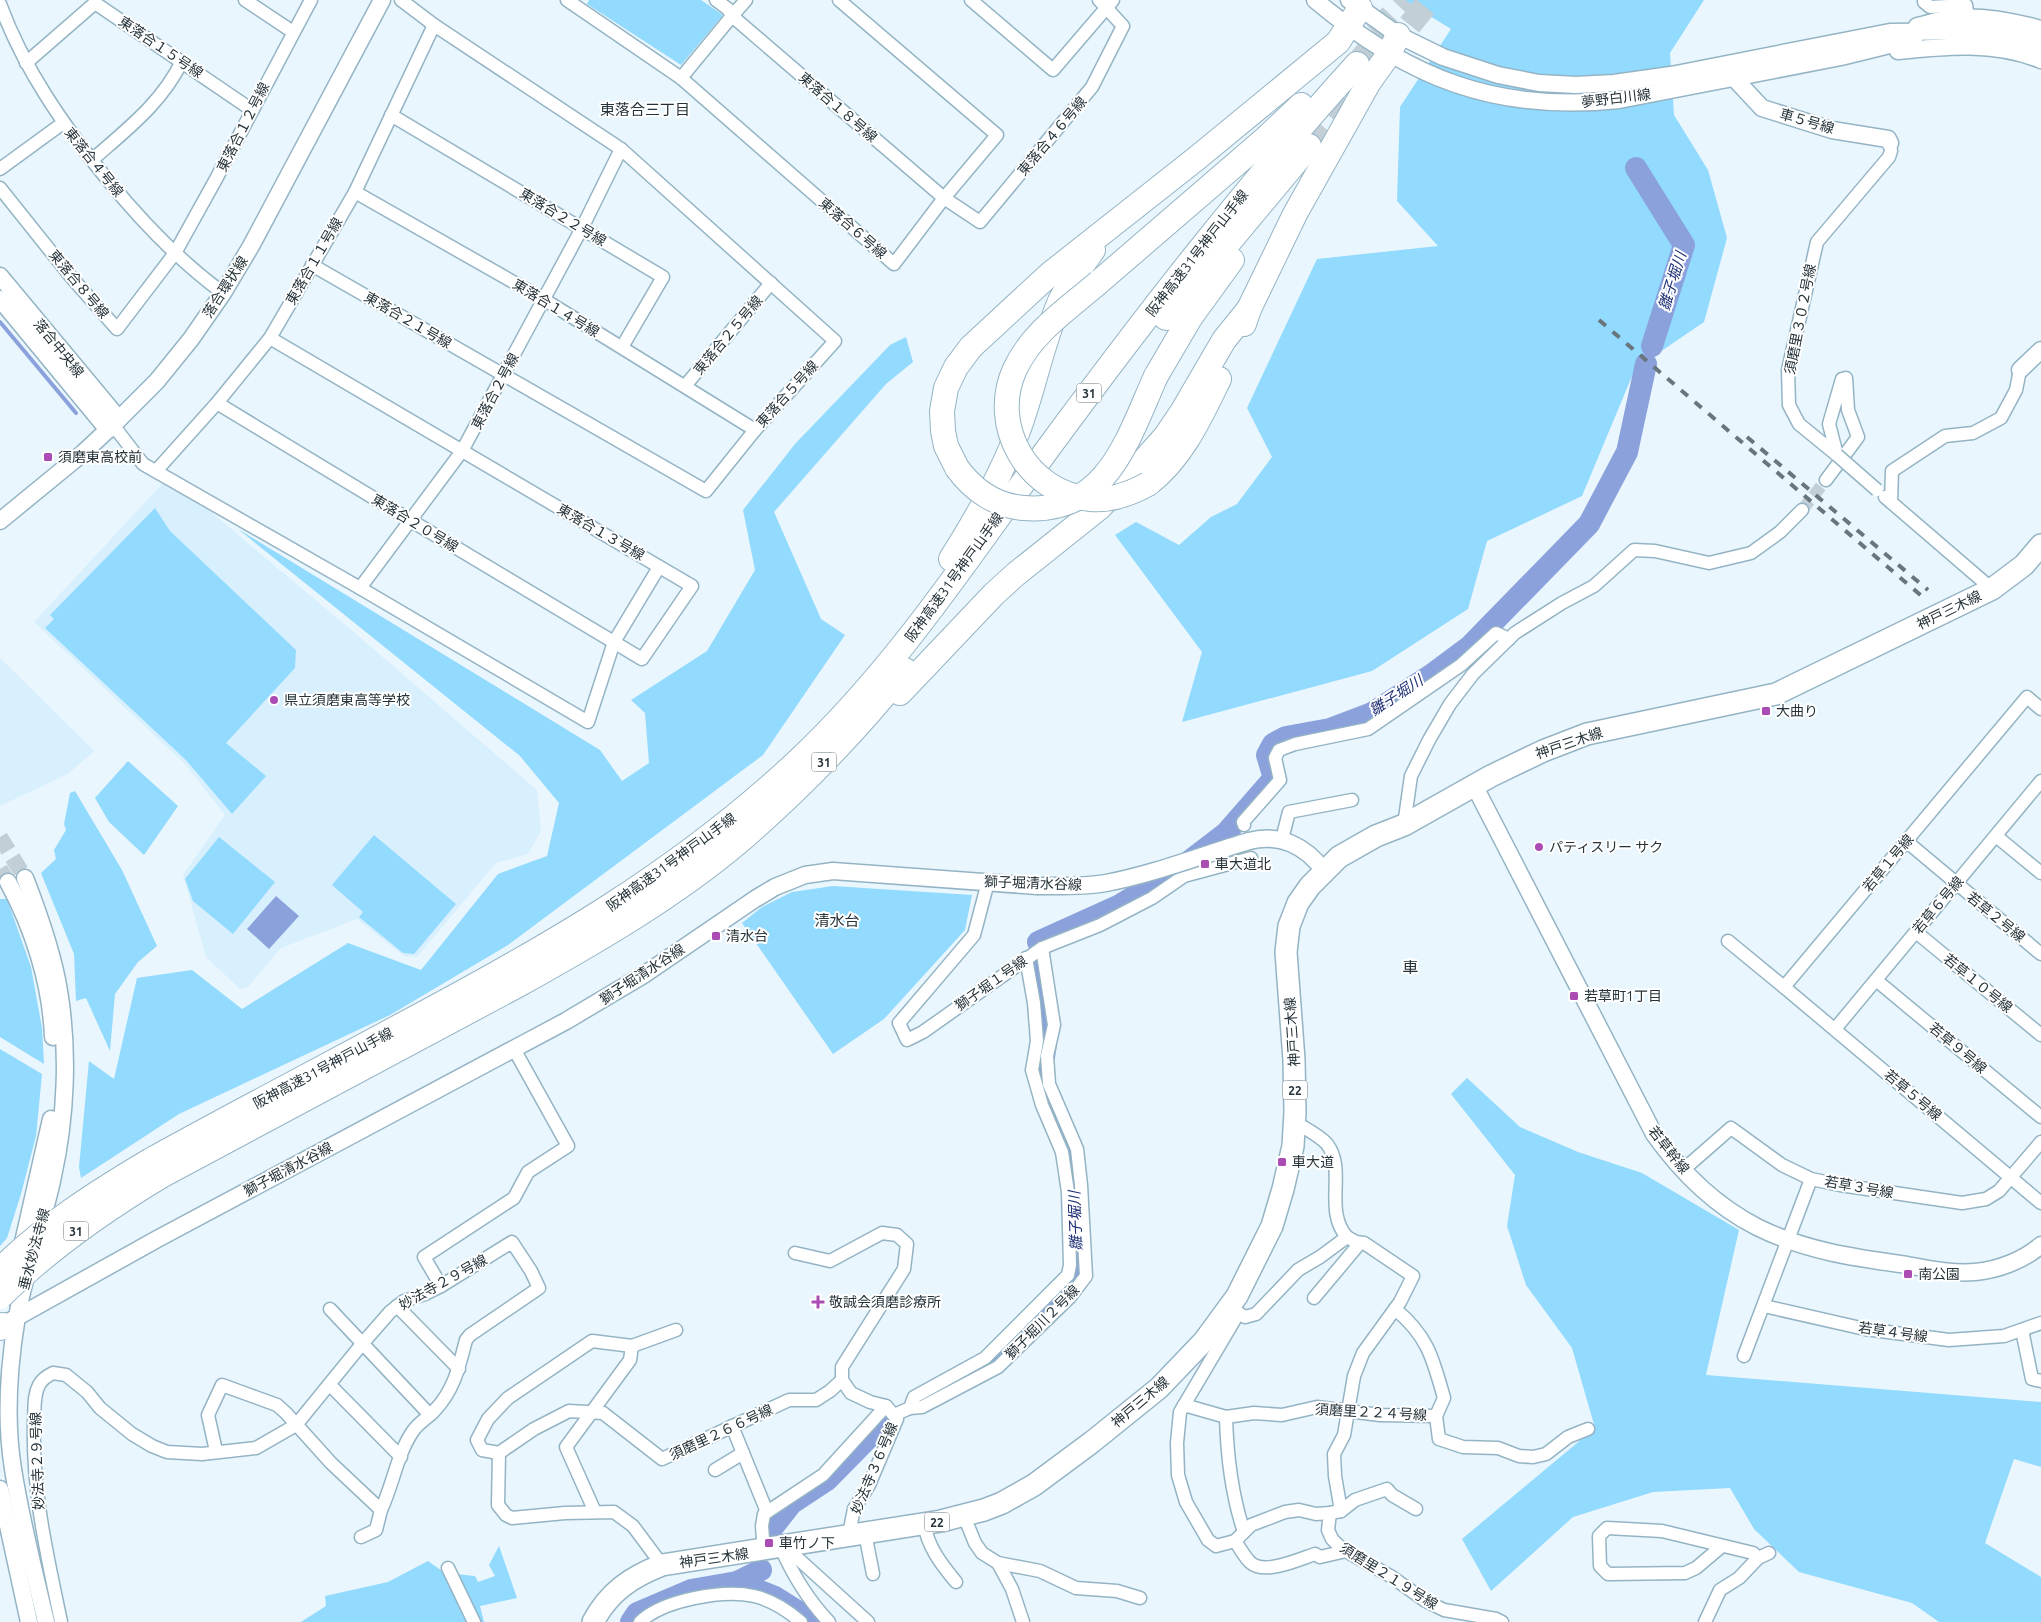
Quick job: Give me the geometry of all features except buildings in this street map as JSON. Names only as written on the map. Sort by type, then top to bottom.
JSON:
[{"type":"highway","name":"31","points":[[831,729],[931,591],[993,490],[1018,431],[1045,340],[1060,301],[1078,271],[1113,225],[1338,42],[1353,12]]},
{"type":"highway","points":[[801,784],[842,757],[960,628],[994,594],[1016,574],[1100,507],[1165,437],[1182,412],[1224,340],[1249,309],[1295,214],[1369,82],[1393,44]]},
{"type":"highway","name":"阪神高速31号神戸山手線","points":[[0,1297],[54,1248],[156,1168],[598,915],[688,854],[763,793],[831,729],[885,670],[939,600],[1067,423],[1218,226],[1353,62],[1046,328],[1027,349],[1015,368],[1006,404],[1010,436],[1021,456],[1036,474],[1057,489],[1078,497],[1111,498],[1148,484],[1164,472],[1176,458],[1200,417],[1240,335],[1249,309]]},
{"type":"highway","name":"阪神高速31号神戸山手線","points":[[0,1270],[41,1232],[74,1208],[520,984],[655,904],[741,840],[801,784],[876,706],[935,632],[1052,470],[1161,325],[1309,146],[1251,233],[1190,318],[1156,376],[1128,438],[1111,469],[1098,483],[1072,503],[1039,509],[1020,508],[1000,503],[975,488],[957,468],[946,446],[942,411],[946,388],[956,367],[971,347],[1050,274],[1113,225]]},
{"type":"main road","name":"神戸三木線","points":[[593,1622],[603,1605],[638,1575],[662,1566],[924,1524],[964,1516],[1002,1503],[1034,1485],[1092,1442],[1159,1388],[1234,1311],[1272,1226],[1291,1157],[1295,1122],[1294,1060],[1287,937],[1289,926],[1298,902],[1310,886],[1324,871],[1347,852],[1376,836],[1404,825],[1474,785],[1543,751],[1587,734],[1776,694],[1992,589],[2024,565],[2041,545]]},
{"type":"street","points":[[246,0],[293,32]]},
{"type":"street","name":"東落合１２号線","points":[[175,253],[311,0]]},
{"type":"street","name":"落合環状線","points":[[0,521],[83,453],[162,374],[191,338],[223,293],[251,246],[382,0]]},
{"type":"street","points":[[401,0],[434,26],[621,149]]},
{"type":"street","name":"東落合６号線","points":[[567,0],[681,78],[894,264],[944,198],[997,136],[840,0]]},
{"type":"street","name":"東落合１８号線","points":[[716,0],[728,9],[732,16],[944,198]]},
{"type":"street","points":[[681,78],[746,0]]},
{"type":"street","points":[[972,0],[1053,70],[1106,2]]},
{"type":"street","name":"夢野白川線","points":[[1315,0],[1353,12],[1393,44],[1459,86],[1503,98],[1529,101],[1583,103],[1619,100],[1841,57],[1937,33]]},
{"type":"street","points":[[1924,0],[1930,7],[1966,5],[1968,18]]},
{"type":"street","name":"東落合４６号線","points":[[944,198],[980,222],[1092,87],[1123,26],[1106,2]]},
{"type":"street","name":"東落合１５号線","points":[[26,63],[95,3],[252,110]]},
{"type":"street","name":"東落合４号線","points":[[0,4],[26,63],[63,123],[142,221],[175,253],[223,293]]},
{"type":"street","points":[[1890,32],[1948,19],[1968,18],[2012,22],[2041,29]]},
{"type":"street","name":"東落合１１号線","points":[[156,471],[217,403],[270,338],[354,192],[434,26]]},
{"type":"street","name":"夢野白川線","points":[[1393,44],[1498,75],[1539,83],[1576,85],[1614,83],[1671,75],[1890,32],[1937,33],[1978,31],[2016,37],[2041,44]]},
{"type":"street","points":[[1841,57],[1968,45],[2008,50],[2041,60]]},
{"type":"street","points":[[92,160],[153,104],[182,61]]},
{"type":"street","name":"車５号線","points":[[1734,78],[1762,108],[1832,130],[1888,138],[1890,143]]},
{"type":"street","name":"東落合２２号線","points":[[391,115],[663,276],[622,348]]},
{"type":"street","points":[[0,169],[63,123]]},
{"type":"street","name":"須磨里３０２号線","points":[[1890,143],[1891,151],[1889,157],[1817,242],[1788,370],[1789,405],[1799,424],[1992,589]]},
{"type":"street","name":"東落合２号線","points":[[360,588],[462,451],[582,228],[621,149]]},
{"type":"street","name":"東落合５号線","points":[[503,375],[706,491],[755,430],[835,341],[621,149]]},
{"type":"street","name":"東落合８号線","points":[[0,188],[72,278],[116,329],[175,253]]},
{"type":"street","name":"東落合１４号線","points":[[354,192],[544,299],[755,430]]},
{"type":"street","name":"東落合２１号線","points":[[312,265],[503,375]]},
{"type":"street","name":"落合中央線","points":[[0,276],[113,424]]},
{"type":"street","name":"東落合２５号線","points":[[684,386],[771,283]]},
{"type":"street","name":"落合中央線","points":[[0,299],[113,424]]},
{"type":"street","name":"東落合１３号線","points":[[270,338],[659,566],[614,642],[588,722],[360,588]]},
{"type":"street","points":[[1890,502],[1892,471],[1945,436],[1973,433],[2000,418],[2016,390],[2020,370],[2041,350]]},
{"type":"street","points":[[1826,480],[1858,437],[1848,410],[1846,378],[1842,379],[1829,424],[1837,455]]},
{"type":"street","name":"東落合２０号線","points":[[217,403],[642,659],[692,586],[659,566]]},
{"type":"street","points":[[113,424],[144,464],[360,588]]},
{"type":"street","points":[[1404,825],[1411,776],[1428,740],[1450,704],[1473,674],[1509,639],[1562,603],[1594,586],[1634,550],[1656,551],[1709,563],[1751,553],[1780,532],[1802,510]]},
{"type":"street","points":[[1244,825],[1243,822],[1280,780],[1275,758],[1279,750],[1295,744],[1368,729],[1461,666],[1496,633],[1509,639]]},
{"type":"street","name":"若草１号線","points":[[1784,987],[2027,697],[2041,709]]},
{"type":"street","name":"若草幹線","points":[[1474,785],[1654,1134],[1683,1170],[1726,1208],[1757,1227],[1788,1241],[1839,1255],[1956,1272],[1975,1272],[1994,1268],[2016,1261],[2041,1245]]},
{"type":"street","name":"若草６号線","points":[[1835,1029],[2039,786]]},
{"type":"street","points":[[1282,840],[1289,812],[1352,800]]},
{"type":"street","points":[[1996,836],[2041,873]]},
{"type":"street","name":"獅子堀清水谷線","points":[[4,1327],[159,1238],[574,1017],[646,974],[755,899],[788,881],[811,874],[833,871],[1068,887],[1105,883],[1131,877],[1263,838],[1290,842],[1308,853],[1324,871]]},
{"type":"street","name":"若草２号線","points":[[1906,841],[2041,954]]},
{"type":"street","name":"獅子堀１号線","points":[[988,882],[974,935],[899,1023],[907,1040],[923,1032],[1042,948],[1100,925],[1152,898],[1184,876],[1251,858]]},
{"type":"street","name":"垂水妙法寺線","points":[[4,1327],[18,1306],[53,1176],[64,1091],[63,1032],[59,988],[40,921],[25,878]]},
{"type":"street","name":"垂水妙法寺線","points":[[8,882],[30,928],[44,978],[53,1032],[54,1065],[50,1130],[4,1327],[12,1358],[9,1413],[12,1467],[46,1622]]},
{"type":"street","name":"若草１０号線","points":[[1916,932],[2041,1034]]},
{"type":"street","points":[[1728,941],[1784,987]]},
{"type":"street","name":"獅子堀川２号線","points":[[890,1410],[922,1407],[998,1367],[1070,1297],[1086,1276],[1082,1185],[1077,1149],[1049,1084],[1047,1056],[1054,1025],[1042,948]]},
{"type":"street","points":[[910,1408],[914,1397],[985,1358],[1068,1275],[1070,1265],[1068,1192],[1062,1152],[1042,1105],[1032,1070],[1037,1041],[1034,1003],[1026,958]]},
{"type":"street","name":"若草９号線","points":[[1876,980],[2041,1117]]},
{"type":"street","name":"若草５号線","points":[[1784,987],[2041,1203]]},
{"type":"street","points":[[441,1286],[424,1256],[514,1198],[528,1172],[568,1146],[514,1048]]},
{"type":"street","points":[[1295,1122],[1326,1143],[1334,1158],[1336,1219],[1347,1237],[1360,1243],[1314,1298]]},
{"type":"street","name":"若草３号線","points":[[1683,1170],[1731,1128],[1782,1165],[1811,1179],[1962,1203],[1986,1199],[1999,1191],[2041,1142]]},
{"type":"street","points":[[1744,1356],[1811,1179]]},
{"type":"street","points":[[795,1253],[830,1261],[882,1233],[897,1236],[907,1244],[904,1269],[842,1367],[842,1380]]},
{"type":"street","points":[[1347,1237],[1320,1257],[1298,1270],[1256,1314],[1245,1317],[1234,1311],[1180,1412],[1176,1443],[1178,1475],[1186,1502],[1208,1540],[1216,1546],[1240,1537],[1251,1525],[1285,1512],[1299,1510],[1316,1514],[1336,1512],[1355,1500],[1387,1489],[1392,1495],[1416,1509]]},
{"type":"street","name":"妙法寺２９号線","points":[[61,1622],[40,1519],[35,1477],[35,1397],[40,1383],[53,1373],[66,1375],[87,1392],[100,1408],[132,1434],[167,1452],[216,1452],[256,1448],[296,1425],[362,1344],[397,1306],[404,1301],[441,1286],[512,1242],[531,1271],[539,1288],[470,1335],[466,1340],[454,1384],[444,1400],[412,1432],[381,1510],[376,1530],[362,1537]]},
{"type":"street","name":"須磨里２１９号線","points":[[1360,1243],[1372,1248],[1413,1276],[1406,1292],[1395,1309],[1363,1353],[1354,1376],[1344,1436],[1334,1454],[1336,1512],[1328,1530],[1332,1539],[1346,1552],[1392,1577],[1424,1600],[1444,1610],[1496,1619],[1502,1622]]},
{"type":"street","points":[[397,1306],[459,1369]]},
{"type":"street","name":"若草４号線","points":[[1764,1306],[1865,1329],[1949,1340],[2004,1336],[2041,1323]]},
{"type":"street","points":[[330,1309],[430,1415]]},
{"type":"street","name":"須磨里２２４号線","points":[[1184,1405],[1226,1417],[1254,1413],[1282,1415],[1317,1407],[1380,1415],[1436,1416],[1444,1398],[1432,1354],[1411,1322],[1395,1309]]},
{"type":"street","points":[[662,1566],[633,1526],[614,1512],[565,1512],[512,1518],[506,1516],[498,1505],[499,1454],[482,1450],[477,1440],[488,1419],[508,1398],[592,1341],[632,1346],[676,1330]]},
{"type":"street","points":[[2022,1330],[2036,1380]]},
{"type":"street","points":[[595,1512],[566,1447],[630,1360],[632,1346]]},
{"type":"street","name":"妙法寺３６号線","points":[[842,1380],[851,1393],[890,1410],[897,1419],[869,1485],[854,1509],[850,1529],[858,1534]]},
{"type":"street","name":"須磨里２６６号線","points":[[499,1454],[534,1429],[569,1411],[603,1413],[662,1459],[789,1400],[816,1400],[842,1380]]},
{"type":"street","points":[[216,1452],[208,1416],[222,1385],[277,1405],[286,1412],[331,1463],[381,1510]]},
{"type":"street","points":[[330,1385],[401,1457]]},
{"type":"street","points":[[829,1622],[816,1609],[762,1526],[764,1514],[823,1475],[890,1410]]},
{"type":"street","points":[[1436,1416],[1439,1439],[1463,1447],[1498,1448],[1519,1456],[1546,1454],[1568,1437],[1588,1429]]},
{"type":"street","points":[[1226,1417],[1227,1443],[1240,1537],[1251,1563],[1257,1567],[1269,1568],[1315,1554],[1320,1557],[1346,1552]]},
{"type":"street","points":[[732,1426],[766,1512]]},
{"type":"street","points":[[715,1470],[743,1453]]},
{"type":"street","points":[[0,1488],[29,1622]]},
{"type":"street","points":[[964,1516],[975,1543],[982,1553],[998,1563],[1040,1571],[1076,1588],[1117,1592],[1140,1598]]},
{"type":"street","points":[[924,1524],[926,1535],[937,1558],[956,1582]]},
{"type":"street","points":[[1705,1622],[1720,1590],[1739,1578],[1763,1556],[1662,1531],[1607,1528],[1599,1536],[1600,1566],[1608,1574],[1685,1573],[1696,1568],[1722,1546]]},
{"type":"street","points":[[858,1534],[873,1574]]},
{"type":"street","points":[[778,1548],[794,1555],[868,1622]]},
{"type":"street","points":[[998,1563],[1012,1589],[1023,1622]]},
{"type":"street","points":[[448,1568],[474,1622]]},
{"type":"street","points":[[640,1622],[648,1614],[675,1603],[710,1594],[754,1596],[785,1609],[801,1622]]},
{"type":"shaded area","points":[[589,0],[701,0],[723,15],[681,65],[587,4]]},
{"type":"shaded area","points":[[1404,0],[1704,0],[1670,53],[1674,115],[1708,170],[1727,238],[1704,322],[1635,369],[1582,496],[1487,541],[1468,609],[1372,671],[1182,722],[1202,652],[1115,535],[1136,522],[1179,545],[1211,517],[1237,504],[1272,457],[1247,408],[1317,259],[1438,246],[1397,201],[1400,107],[1451,29]]},
{"type":"shaded area","points":[[906,337],[913,362],[886,384],[774,512],[821,619],[845,635],[763,755],[508,945],[390,1015],[179,1114],[81,1178],[79,1167],[89,1061],[114,1079],[137,978],[192,970],[242,1009],[348,943],[421,970],[498,874],[547,856],[559,803],[520,756],[238,529],[600,750],[622,781],[649,763],[645,713],[631,700],[707,651],[755,570],[743,510],[795,444],[890,345]]},
{"type":"shaded area","name":"県立須磨東高等学校","points":[[163,483],[199,502],[537,790],[541,831],[528,854],[496,863],[417,957],[404,956],[357,919],[281,948],[247,988],[240,989],[206,957],[183,875],[225,815],[186,765],[34,622]]},
{"type":"shaded area","points":[[155,508],[170,531],[296,650],[295,668],[226,743],[266,776],[232,814],[186,760],[45,628],[54,619],[50,615]]},
{"type":"shaded area","points":[[0,658],[94,751],[68,774],[0,806]]},
{"type":"shaded area","points":[[128,761],[178,806],[144,855],[109,822],[95,798]]},
{"type":"shaded area","points":[[75,791],[122,870],[157,946],[138,962],[115,994],[110,1051],[86,998],[76,1001],[74,954],[41,873],[56,859],[54,850],[66,830],[64,824],[70,793]]},
{"type":"shaded area","points":[[374,835],[456,904],[414,954],[403,953],[359,917],[363,912],[332,885]]},
{"type":"shaded area","points":[[219,837],[275,882],[233,934],[193,901],[185,879]]},
{"type":"shaded area","points":[[833,886],[972,895],[965,930],[884,1019],[833,1054],[742,923],[762,907],[792,892]]},
{"type":"shaded area","points":[[276,896],[299,916],[269,949],[247,929]]},
{"type":"shaded area","points":[[0,899],[7,899],[31,967],[42,1028],[44,1064],[0,1037]]},
{"type":"shaded area","points":[[0,1049],[42,1074],[36,1136],[7,1238],[0,1246]]},
{"type":"shaded area","points":[[1467,1078],[1520,1127],[1578,1152],[1642,1173],[1739,1230],[1706,1375],[2041,1402],[2041,1467],[2014,1459],[1985,1543],[2041,1577],[2041,1622],[1939,1622],[1912,1603],[1799,1572],[1754,1529],[1730,1488],[1653,1492],[1573,1517],[1491,1591],[1462,1539],[1595,1428],[1572,1348],[1526,1285],[1507,1226],[1515,1175],[1451,1094]]},
{"type":"shaded area","points":[[499,1546],[517,1598],[480,1606],[484,1622],[301,1622],[326,1606],[325,1596],[388,1582],[428,1561],[445,1573],[475,1576],[478,1582],[495,1576],[489,1565]]},
{"type":"waterway","name":"雛子堀川","points":[[1636,168],[1684,245],[1652,346]]},
{"type":"waterway","points":[[0,322],[76,413]]},
{"type":"waterway","name":"雛子堀川","points":[[1038,942],[1120,905],[1179,869],[1226,833],[1274,778],[1267,755],[1273,744],[1286,737],[1330,729],[1372,713],[1431,675],[1470,646],[1589,524],[1627,452],[1646,364]]},
{"type":"waterway","name":"雛子堀川","points":[[963,1379],[987,1367],[1077,1279],[1075,1200],[1071,1152],[1041,1076],[1046,1044],[1036,967]]},
{"type":"waterway","name":"雛子堀川","points":[[769,1532],[792,1503],[827,1480],[889,1417]]},
{"type":"waterway","name":"雛子堀川","points":[[737,1582],[761,1570]]},
{"type":"waterway","points":[[631,1622],[637,1613],[691,1590],[737,1582],[775,1597],[811,1622]]},
{"type":"tunnel","points":[[1375,33],[1406,0]]},
{"type":"tunnel","points":[[1387,53],[1430,0]]},
{"type":"tunnel","points":[[1357,64],[1389,25]]},
{"type":"tunnel","points":[[1309,146],[1362,82]]},
{"type":"tunnel","points":[[1802,510],[1826,480]]},
{"type":"tunnel","points":[[0,837],[25,878]]},
{"type":"tunnel","points":[[0,869],[8,882]]},
{"type":"railway","points":[[1599,320],[1924,598]]},
{"type":"railway","points":[[1747,437],[1928,590]]},
{"type":"place","name":"須磨東高校前","points":[[48,457]]},
{"type":"place","name":"県立須磨東高等学校","points":[[274,700]]},
{"type":"place","name":"大曲り","points":[[1766,711]]},
{"type":"place","name":"パティスリー サク","points":[[1539,847]]},
{"type":"place","name":"車大道北","points":[[1205,864]]},
{"type":"place","name":"清水台","points":[[716,936]]},
{"type":"place","name":"若草町1丁目","points":[[1574,996]]},
{"type":"place","name":"車大道","points":[[1282,1162]]},
{"type":"place","name":"南公園","points":[[1908,1274]]},
{"type":"place","name":"敬誠会須磨診療所","points":[[818,1302]]},
{"type":"place","name":"車竹ノ下","points":[[769,1543]]},
{"type":"district","name":"東落合三丁目","points":[[645,109]]},
{"type":"district","name":"清水台","points":[[837,920]]},
{"type":"district","name":"車","points":[[1410,967]]}]
